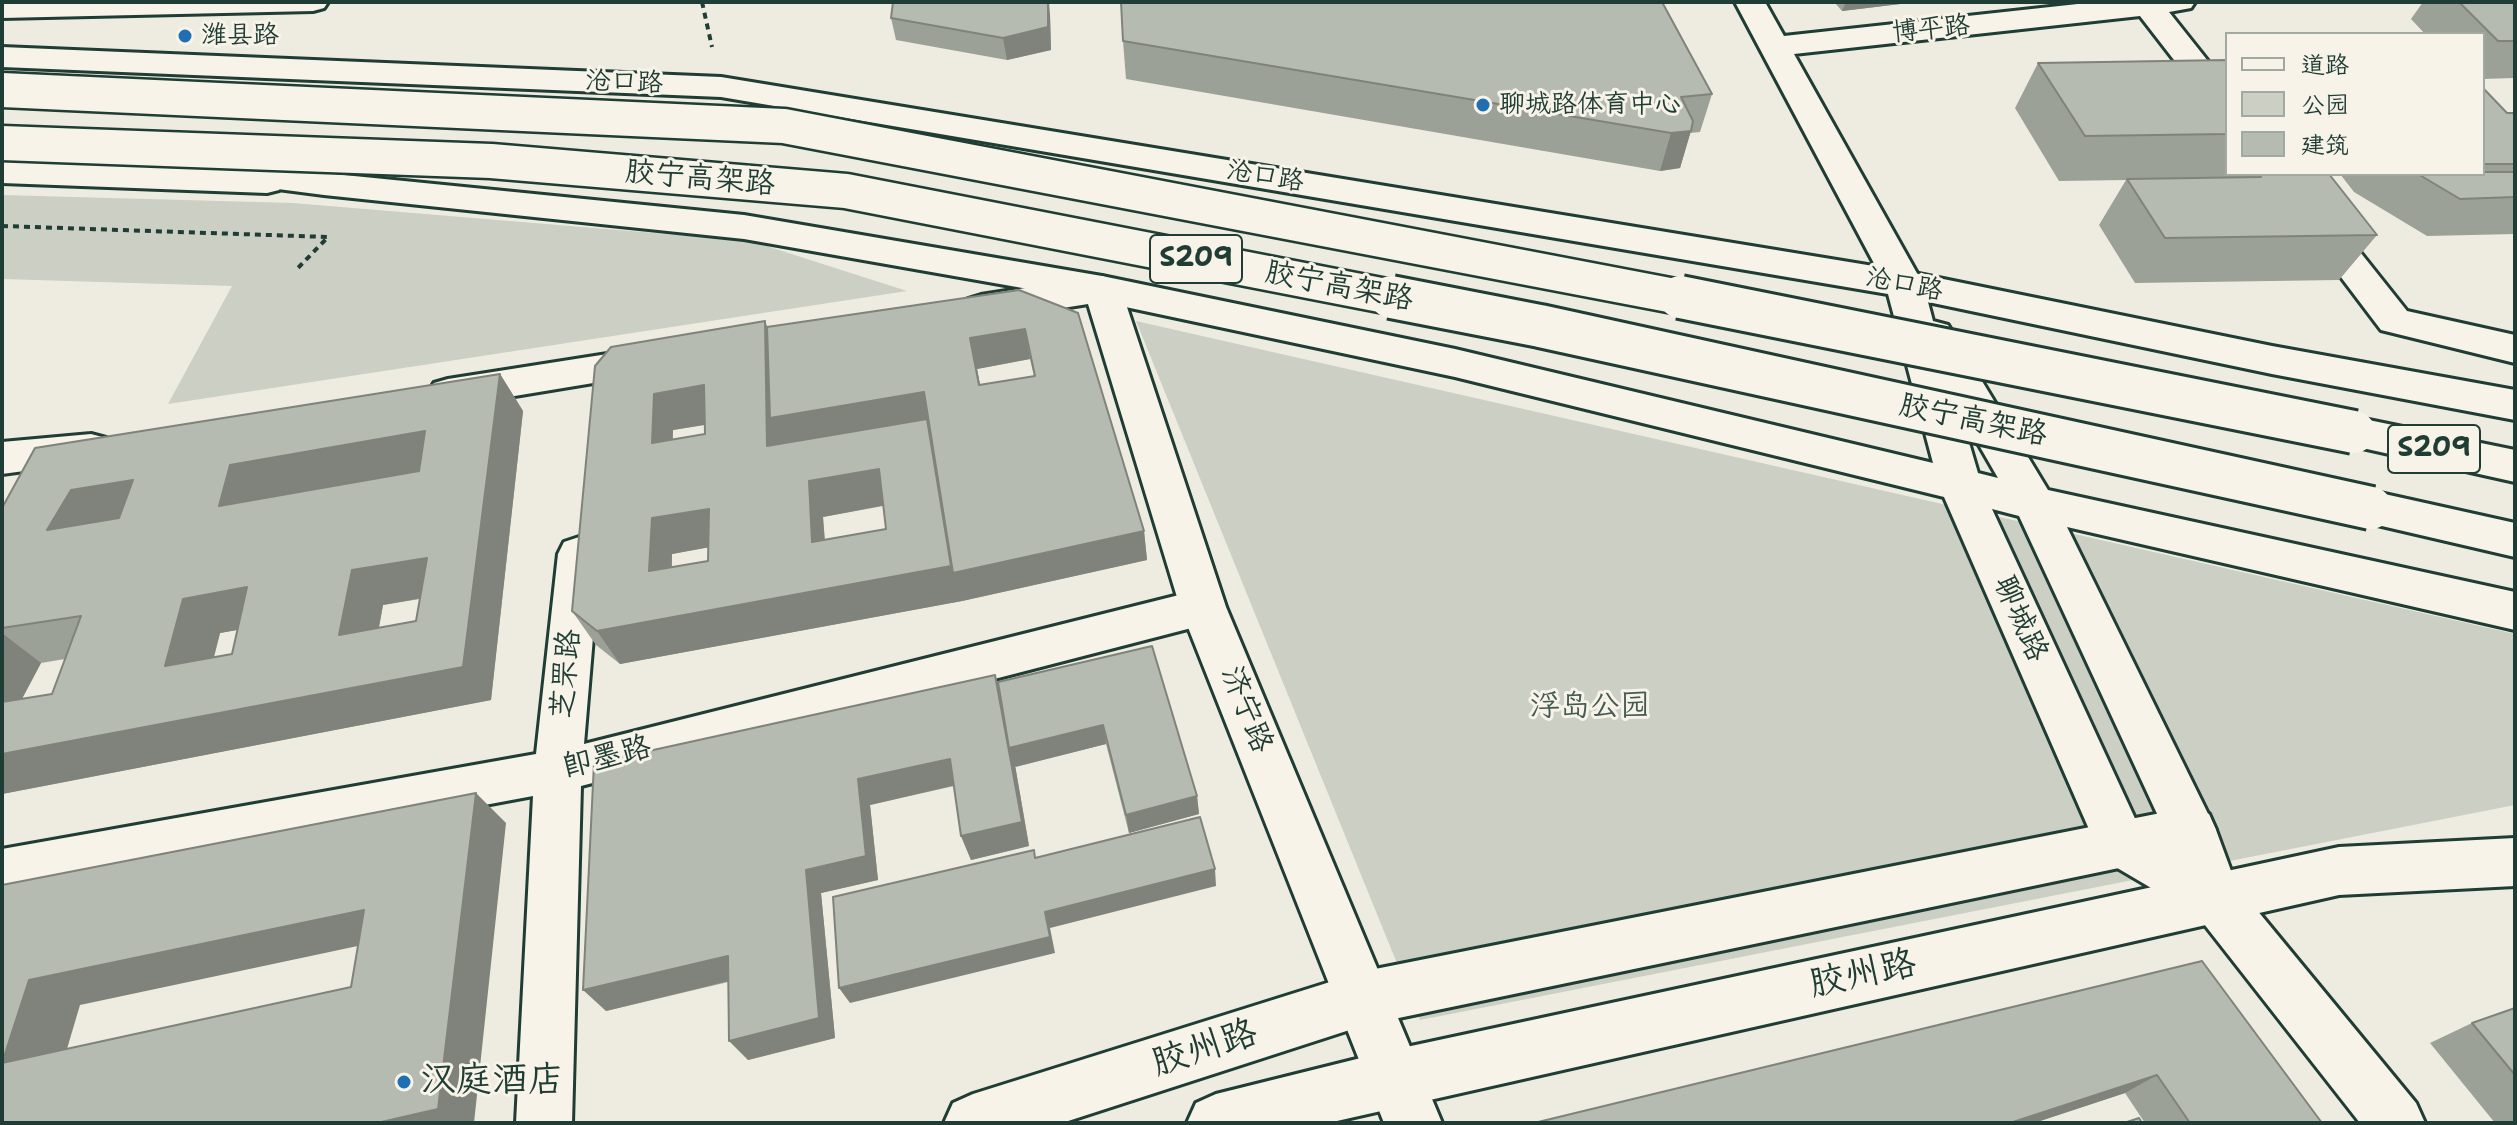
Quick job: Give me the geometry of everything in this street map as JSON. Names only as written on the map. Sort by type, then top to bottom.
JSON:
[{"type":"main road","points":[[2,9],[313,2]]},
{"type":"main road","name":"聊城路","points":[[1750,2],[1777,46],[1904,284],[2034,503],[2191,830],[2215,898],[2396,1123]]},
{"type":"main road","points":[[2159,4],[2225,103]]},
{"type":"main road","name":"博平路","points":[[1777,46],[2159,4]]},
{"type":"main road","name":"沧口路","points":[[2,57],[154,66],[721,87],[1904,284],[2257,357],[2515,405]]},
{"type":"main road","name":"胶宁高架路","points":[[2,90],[784,126],[1495,260],[2515,466]]},
{"type":"main road","points":[[2,144],[324,184],[744,227],[1102,289],[1455,363],[2034,503],[2515,611]]},
{"type":"main road","name":"胶宁高架路","points":[[2,144],[491,161],[846,191],[1540,326],[2515,540]]},
{"type":"main road","points":[[2,172],[324,184]]},
{"type":"main road","points":[[2282,176],[2394,321],[2515,349]]},
{"type":"main road","name":"聊城路","points":[[1904,284],[1960,485],[2120,842],[2215,898]]},
{"type":"main road","points":[[938,315],[1102,289]]},
{"type":"main road","name":"济宁路","points":[[1102,289],[1203,607],[1405,1100]]},
{"type":"main road","points":[[408,399],[689,355]]},
{"type":"main road","points":[[2,458],[125,443]]},
{"type":"main road","name":"胶州路","points":[[973,1123],[1365,998],[2191,830]]},
{"type":"main road","name":"胶州路","points":[[1216,1123],[1405,1100],[2215,898],[2339,871],[2515,862]]},
{"type":"street","points":[[592,416],[596,370]]},
{"type":"street","points":[[42,492],[62,453]]},
{"type":"street","name":"芝罘路","points":[[544,1123],[558,771],[583,509]]},
{"type":"street","name":"即墨路","points":[[2,872],[558,771],[1203,607]]},
{"type":"path","points":[[2,226],[328,237],[297,269]]},
{"type":"green space","points":[[2,195],[293,203],[751,241],[907,291],[168,404],[232,286],[2,279]]},
{"type":"green space","name":"浮岛公园","points":[[1136,321],[2515,634],[2515,805],[1420,1020]]},
{"type":"building","points":[[893,2],[1048,2],[1048,27],[1003,38],[891,18]]},
{"type":"building","name":"聊城路体育中心","points":[[1121,2],[1662,2],[1712,94],[1681,97],[1693,121],[1691,131],[1671,133],[1123,41]]},
{"type":"building","points":[[2459,2],[2515,2],[2515,41],[2498,41]]},
{"type":"building","points":[[2225,60],[2225,134],[2085,136],[2038,63]]},
{"type":"building","points":[[2485,90],[2507,113],[2515,113],[2515,164],[2485,164]]},
{"type":"building","points":[[2485,172],[2515,172],[2515,197],[2460,199],[2421,176],[2485,176]]},
{"type":"building","points":[[2331,176],[2377,235],[2165,238],[2127,179]]},
{"type":"building","points":[[1019,290],[1078,313],[1144,531],[953,573],[924,392],[770,418],[767,327]],"holes":[[[1025,329],[1035,376],[979,385],[970,338]]]},
{"type":"building","points":[[765,321],[767,446],[927,419],[951,566],[597,631],[572,611],[595,366],[611,347]],"holes":[[[704,385],[705,434],[652,443],[654,394]],[[879,469],[886,529],[812,542],[809,481]],[[709,509],[708,561],[649,571],[652,518]]]},
{"type":"building","points":[[500,374],[463,667],[2,754],[2,702],[52,694],[81,616],[2,628],[2,508],[35,448]],"holes":[[[425,431],[419,471],[219,506],[230,465]],[[133,480],[119,518],[47,530],[71,490]],[[427,558],[416,621],[339,635],[352,570]],[[247,587],[232,654],[165,666],[183,599]]]},
{"type":"building","points":[[1152,646],[1197,796],[1126,815],[1103,725],[1009,748],[998,682]]},
{"type":"building","points":[[995,675],[1022,822],[961,836],[950,759],[858,779],[866,856],[806,870],[819,1018],[729,1041],[728,956],[583,990],[594,763]]},
{"type":"building","points":[[476,793],[438,1109],[377,1123],[2,1123],[2,1063],[2,885]],"holes":[[[364,910],[351,987],[2,1063],[29,980]]]},
{"type":"building","points":[[1200,817],[1215,869],[1045,912],[1050,937],[839,988],[833,897],[1034,850],[1035,858]]},
{"type":"building","points":[[2202,961],[2322,1123],[2190,1123],[2157,1075],[2010,1123],[1534,1123]]},
{"type":"building","points":[[2515,1008],[2515,1075],[2472,1023]]},
{"type":"building","points":[[2139,1118],[2142,1123],[2124,1123]]},
{"type":"place","name":"潍县路","points":[[185,36]]},
{"type":"place","name":"聊城路体育中心","points":[[1483,105]]},
{"type":"place","name":"汉庭酒店","points":[[404,1082]]}]
